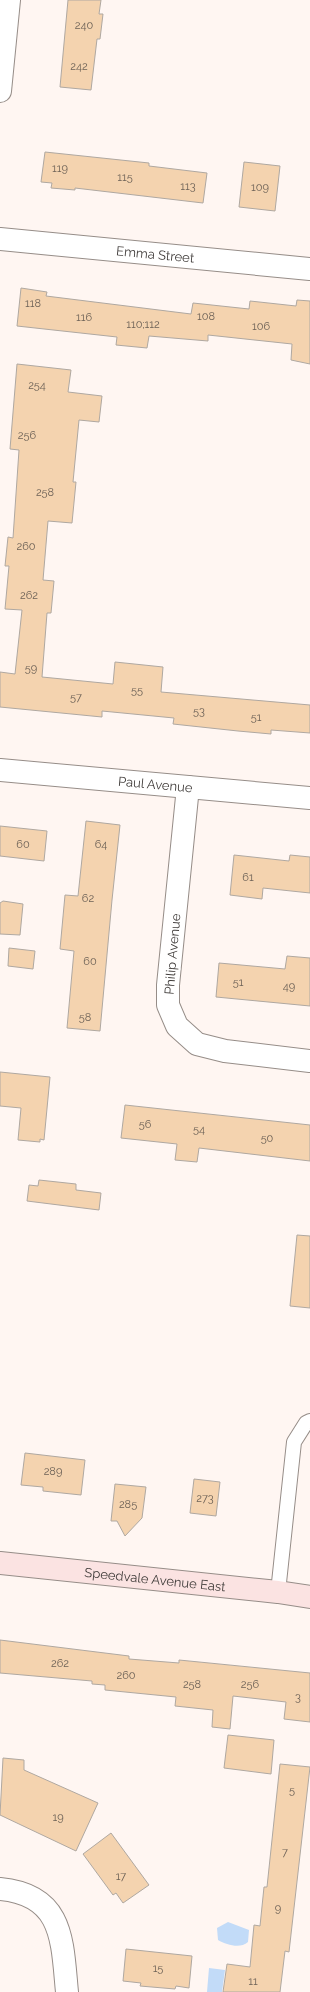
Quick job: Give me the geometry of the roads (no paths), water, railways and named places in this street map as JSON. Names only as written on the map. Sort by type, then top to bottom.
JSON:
[{"type":"main road","name":"Speedvale Avenue East","points":[[0,1564],[278,1592],[310,1597]]},
{"type":"street","points":[[0,91],[9,0]]},
{"type":"street","name":"Emma Street","points":[[0,239],[310,269]]},
{"type":"street","name":"Paul Avenue","points":[[0,770],[310,798]]},
{"type":"street","name":"Philip Avenue","points":[[188,787],[168,985],[168,1005],[177,1026],[197,1044],[225,1051],[310,1061]]},
{"type":"street","points":[[0,1889],[26,1894],[49,1911],[59,1930],[67,1992]]},
{"type":"lane","points":[[278,1592],[294,1442],[306,1423],[310,1421]]},
{"type":"water","points":[[228,1922],[249,1930],[248,1942],[233,1946],[218,1940],[217,1928]]},
{"type":"water","points":[[209,1968],[225,1970],[222,1992],[207,1992]]}]
